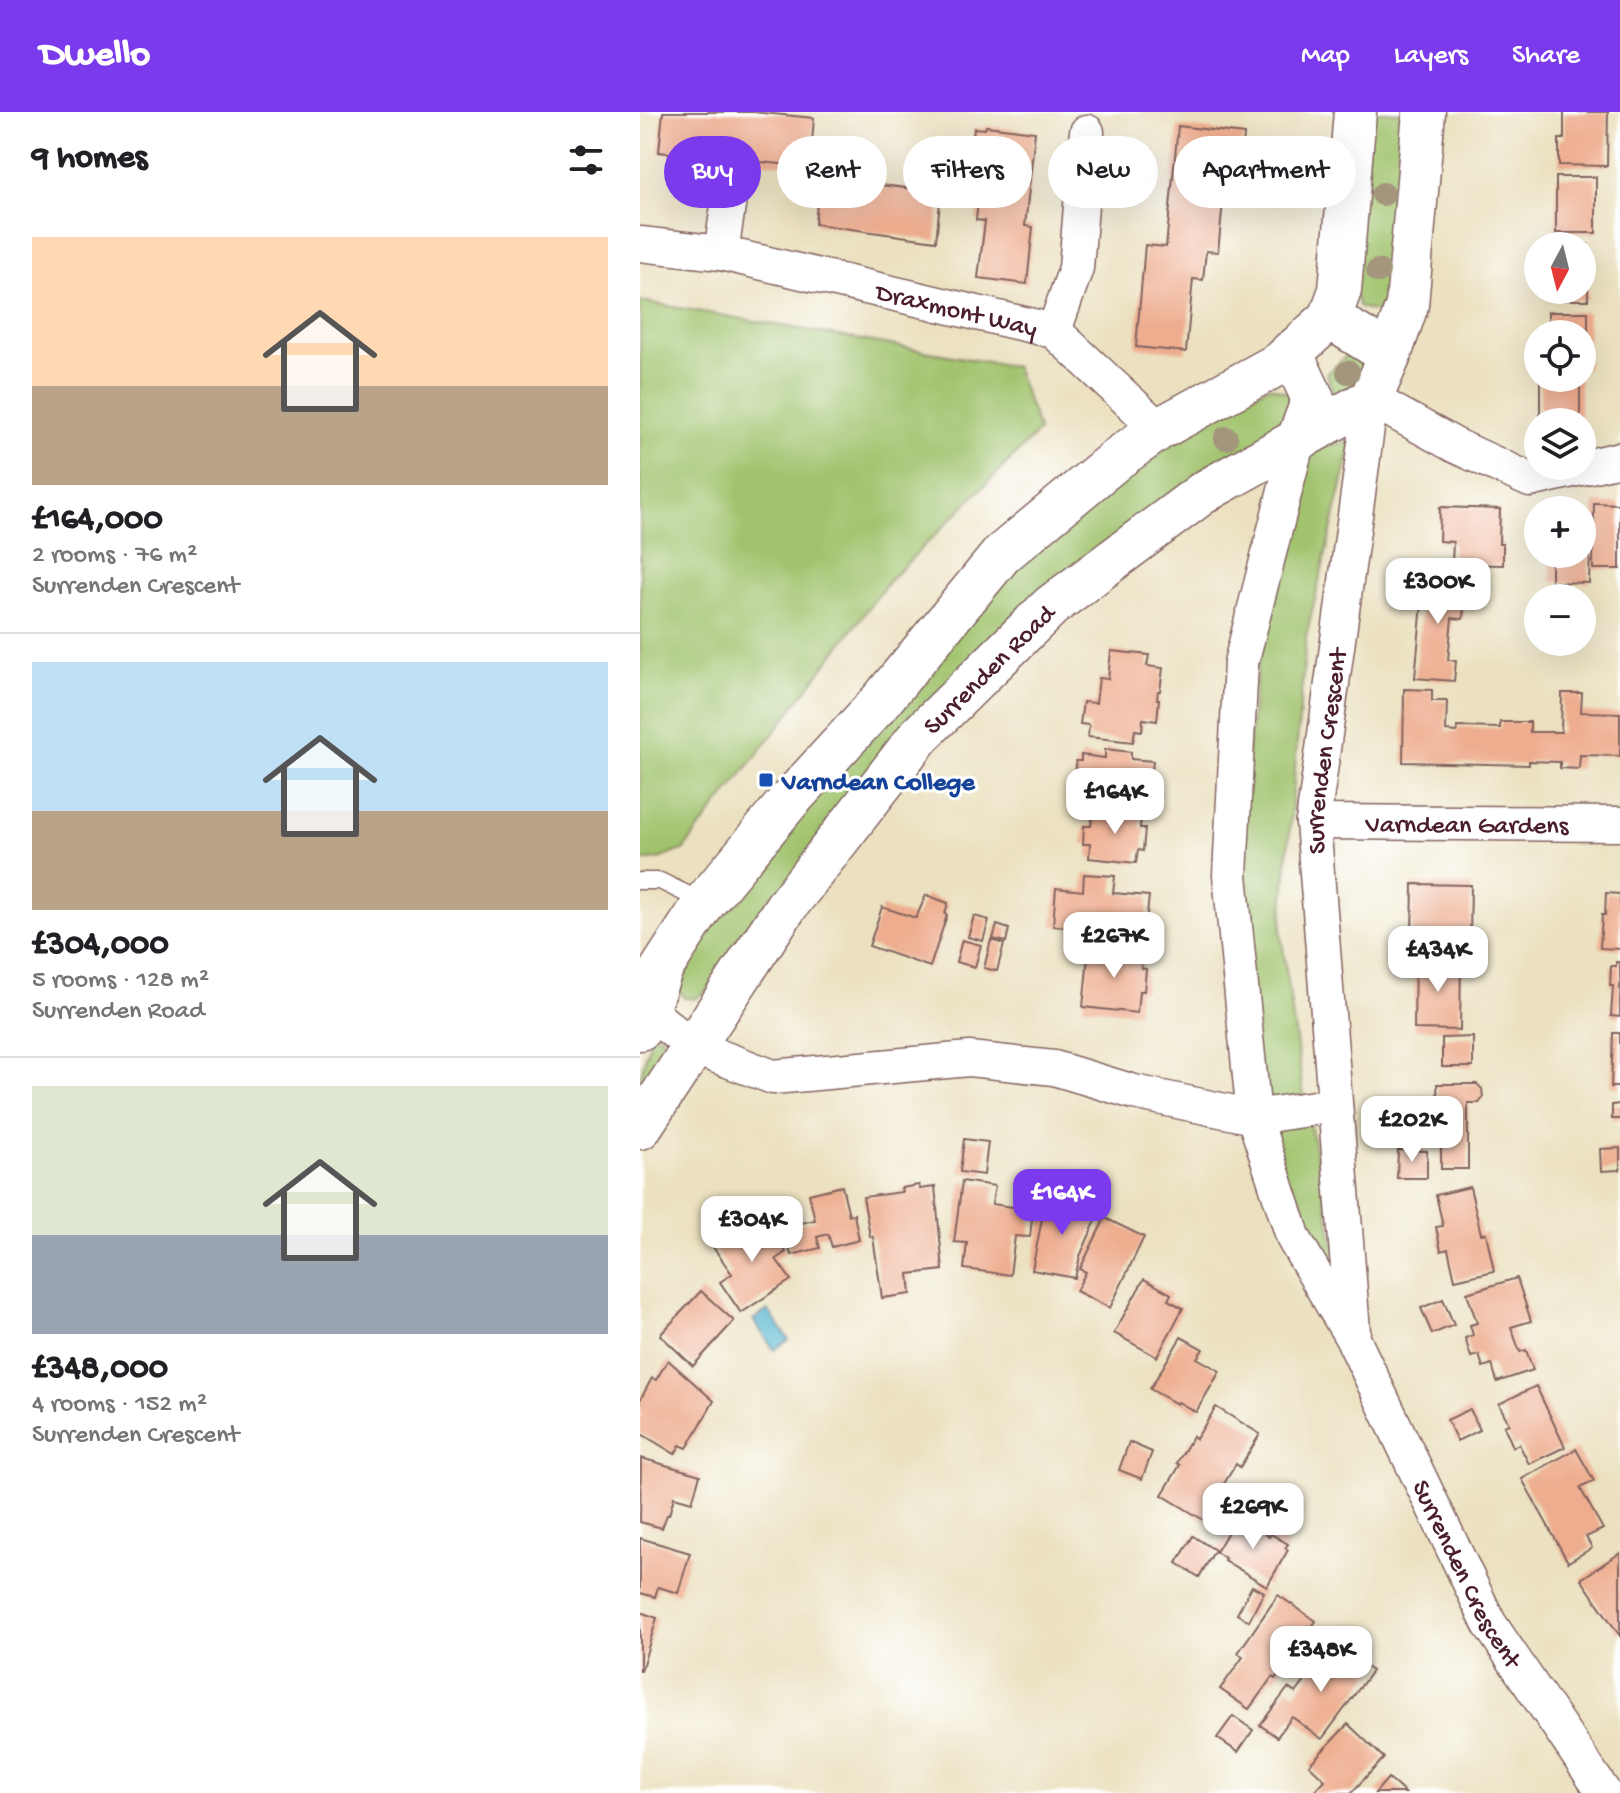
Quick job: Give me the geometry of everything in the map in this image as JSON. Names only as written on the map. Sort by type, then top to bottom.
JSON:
[{"type":"street","points":[[1355,112],[1340,290],[1330,318],[1390,355]]},
{"type":"street","points":[[1424,112],[1407,305],[1371,399],[1456,446],[1530,480],[1620,459]]},
{"type":"street","points":[[1054,331],[1076,268],[1087,132]]},
{"type":"street","points":[[721,253],[728,208]]},
{"type":"street","name":"Draxmont Way","points":[[640,244],[721,253],[1054,331],[1159,429]]},
{"type":"street","name":"Surrenden Road","points":[[640,1128],[785,908],[1002,554],[1118,458],[1159,429],[1280,363],[1330,318]]},
{"type":"street","points":[[1291,352],[1313,399],[1298,439]]},
{"type":"street","name":"Surrenden Road","points":[[643,1019],[662,968],[705,902],[788,802],[1204,492],[1371,399]]},
{"type":"street","name":"Surrenden Crescent","points":[[1353,1339],[1313,822],[1371,399]]},
{"type":"street","name":"Surrenden Crescent","points":[[1298,439],[1241,663],[1230,875],[1254,1117],[1294,1239],[1353,1339],[1489,1623],[1604,1793]]},
{"type":"street","name":"Varndean Gardens","points":[[1313,822],[1620,824]]},
{"type":"street","points":[[643,1019],[693,1047],[773,1077],[969,1059],[1054,1068],[1134,1092],[1254,1117],[1335,1105]]},
{"type":"lane","points":[[640,881],[660,881],[705,902]]},
{"type":"green space","points":[[1366,112],[1409,112],[1387,308],[1372,311],[1359,307],[1353,289]]},
{"type":"green space","points":[[640,301],[1015,367],[1039,431],[889,581],[683,850],[658,859],[640,861]]},
{"type":"green space","points":[[1354,349],[1382,363],[1334,397],[1327,373]]},
{"type":"green space","points":[[1269,386],[1289,393],[1296,404],[1293,424],[1177,490],[705,992],[695,999],[684,998],[678,988],[729,888],[1018,559],[1182,436]]},
{"type":"green space","points":[[1352,442],[1306,637],[1281,933],[1302,1084],[1353,1339],[1257,1113],[1233,875],[1258,665],[1308,447]]},
{"type":"green space","points":[[660,1035],[668,1048],[640,1100],[640,1078],[651,1037]]},
{"type":"water","points":[[768,1310],[789,1340],[774,1350],[753,1320]]},
{"type":"building","points":[[663,112],[752,112],[814,118],[813,136],[777,136],[777,164],[761,162],[761,136],[664,136],[664,152],[659,152]]},
{"type":"building","points":[[1564,112],[1608,112],[1607,166],[1559,165],[1559,139],[1564,139]]},
{"type":"building","points":[[986,126],[1035,132],[1032,160],[1032,136],[973,136],[974,128],[985,129]]},
{"type":"building","points":[[1178,126],[1244,134],[1244,136],[1177,136]]},
{"type":"building","points":[[1174,166],[1174,208],[1222,208],[1218,252],[1206,251],[1203,280],[1193,279],[1186,352],[1136,347],[1145,245],[1166,247]]},
{"type":"building","points":[[1556,177],[1596,177],[1596,232],[1556,232]]},
{"type":"building","points":[[887,186],[903,188],[903,208],[939,208],[936,241],[815,224],[817,208],[887,208]]},
{"type":"building","points":[[977,208],[1027,208],[1025,226],[1033,227],[1027,284],[978,278],[985,221],[976,220]]},
{"type":"building","points":[[1548,312],[1588,312],[1588,320],[1548,320]]},
{"type":"building","points":[[1540,392],[1580,392],[1580,408],[1540,408]]},
{"type":"building","points":[[1596,503],[1620,504],[1620,569],[1593,569],[1596,568]]},
{"type":"building","points":[[1440,507],[1500,509],[1499,544],[1503,544],[1503,565],[1452,564],[1453,542],[1439,541]]},
{"type":"building","points":[[1551,568],[1589,568],[1589,583],[1551,582]]},
{"type":"building","points":[[1425,572],[1456,575],[1455,590],[1465,590],[1463,619],[1452,618],[1448,660],[1456,661],[1454,681],[1415,678]]},
{"type":"building","points":[[1111,651],[1149,655],[1147,666],[1163,668],[1157,699],[1157,721],[1143,719],[1142,731],[1135,730],[1133,742],[1088,737],[1089,725],[1080,724],[1083,702],[1096,703],[1099,678],[1108,679]]},
{"type":"building","points":[[1404,689],[1432,690],[1432,701],[1447,701],[1446,731],[1457,732],[1457,727],[1500,728],[1500,722],[1530,722],[1530,732],[1561,732],[1562,693],[1582,693],[1581,712],[1620,713],[1620,756],[1580,755],[1579,769],[1560,768],[1560,762],[1529,761],[1529,765],[1403,762]]},
{"type":"building","points":[[1105,749],[1131,752],[1131,759],[1153,761],[1150,790],[1145,789],[1143,805],[1092,799],[1093,790],[1078,788],[1079,782],[1075,782],[1076,761],[1081,761],[1081,755],[1105,758]]},
{"type":"building","points":[[1093,809],[1141,813],[1140,828],[1145,828],[1143,851],[1138,850],[1136,863],[1089,858],[1090,844],[1083,844],[1084,826],[1091,826]]},
{"type":"building","points":[[1084,874],[1115,876],[1113,893],[1149,896],[1146,923],[1090,918],[1089,929],[1053,926],[1056,888],[1083,891]]},
{"type":"building","points":[[1413,884],[1471,885],[1470,937],[1412,936]]},
{"type":"building","points":[[1606,893],[1620,894],[1620,949],[1600,948]]},
{"type":"building","points":[[926,895],[948,903],[930,967],[869,946],[882,907],[916,918]]},
{"type":"building","points":[[974,916],[989,920],[983,941],[968,937]]},
{"type":"building","points":[[997,925],[1009,929],[1006,942],[993,939]]},
{"type":"building","points":[[962,940],[981,945],[975,967],[956,962]]},
{"type":"building","points":[[991,940],[1004,944],[997,971],[984,968]]},
{"type":"building","points":[[1089,947],[1143,953],[1141,968],[1146,969],[1144,991],[1139,991],[1137,1013],[1083,1007]]},
{"type":"building","points":[[1415,957],[1461,958],[1460,1030],[1414,1029]]},
{"type":"building","points":[[1616,962],[1620,962],[1620,1017],[1611,1016],[1611,966],[1616,966]]},
{"type":"building","points":[[1613,1033],[1620,1033],[1620,1087],[1611,1087]]},
{"type":"building","points":[[1473,1037],[1473,1067],[1442,1067],[1442,1038]]},
{"type":"building","points":[[1437,1084],[1477,1084],[1482,1089],[1483,1098],[1479,1103],[1468,1103],[1468,1169],[1441,1169],[1441,1130],[1427,1130],[1427,1105],[1438,1105]]},
{"type":"building","points":[[1620,1104],[1620,1119],[1612,1119],[1612,1105]]},
{"type":"building","points":[[964,1139],[988,1142],[984,1175],[960,1172]]},
{"type":"building","points":[[1620,1148],[1620,1170],[1601,1171],[1600,1149]]},
{"type":"building","points":[[1398,1150],[1427,1151],[1427,1178],[1397,1178]]},
{"type":"building","points":[[962,1181],[995,1186],[992,1204],[1033,1210],[1030,1237],[1015,1236],[1010,1275],[964,1269],[967,1243],[954,1242]]},
{"type":"building","points":[[919,1185],[920,1189],[935,1187],[943,1270],[909,1274],[911,1294],[882,1298],[873,1237],[870,1236],[863,1197],[902,1192],[901,1188]]},
{"type":"building","points":[[842,1186],[849,1215],[854,1214],[859,1240],[832,1247],[828,1234],[817,1237],[820,1248],[791,1255],[787,1238],[781,1239],[773,1211],[788,1208],[792,1225],[815,1220],[809,1194]]},
{"type":"building","points":[[1470,1187],[1481,1234],[1486,1233],[1494,1271],[1455,1280],[1448,1249],[1441,1251],[1436,1227],[1443,1226],[1436,1195]]},
{"type":"building","points":[[1047,1193],[1066,1197],[1065,1203],[1089,1208],[1088,1214],[1098,1216],[1080,1256],[1075,1278],[1032,1270]]},
{"type":"building","points":[[761,1215],[786,1252],[776,1259],[791,1280],[741,1313],[720,1282],[732,1274],[713,1247]]},
{"type":"building","points":[[1105,1218],[1144,1237],[1110,1308],[1076,1291],[1086,1272],[1080,1269]]},
{"type":"building","points":[[1517,1278],[1531,1321],[1511,1327],[1520,1352],[1526,1350],[1533,1370],[1497,1382],[1492,1364],[1483,1367],[1479,1355],[1471,1357],[1465,1338],[1473,1335],[1470,1325],[1477,1323],[1467,1293]]},
{"type":"building","points":[[1144,1279],[1171,1294],[1168,1300],[1183,1308],[1157,1357],[1114,1333]]},
{"type":"building","points":[[701,1291],[734,1321],[693,1366],[660,1335]]},
{"type":"building","points":[[1443,1299],[1454,1325],[1432,1334],[1421,1308]]},
{"type":"building","points":[[1181,1337],[1203,1349],[1197,1358],[1220,1371],[1196,1412],[1150,1389]]},
{"type":"building","points":[[668,1360],[714,1401],[687,1448],[680,1445],[675,1454],[640,1433],[640,1400],[652,1378],[656,1380]]},
{"type":"building","points":[[1536,1386],[1565,1447],[1529,1464],[1519,1444],[1513,1447],[1504,1426],[1509,1424],[1499,1404]]},
{"type":"building","points":[[1216,1407],[1260,1434],[1240,1467],[1236,1464],[1222,1487],[1227,1490],[1207,1522],[1162,1495],[1193,1436],[1196,1439]]},
{"type":"building","points":[[1470,1409],[1480,1430],[1457,1441],[1447,1420]]},
{"type":"building","points":[[1129,1442],[1152,1452],[1142,1479],[1119,1470]]},
{"type":"building","points":[[1576,1449],[1594,1481],[1580,1488],[1603,1529],[1586,1537],[1592,1548],[1568,1562],[1522,1479]]},
{"type":"building","points":[[641,1458],[700,1475],[692,1502],[674,1497],[662,1528],[640,1522]]},
{"type":"building","points":[[1235,1520],[1245,1526],[1249,1520],[1267,1530],[1265,1534],[1269,1537],[1271,1534],[1288,1544],[1285,1548],[1288,1550],[1267,1586],[1216,1552]]},
{"type":"building","points":[[1193,1536],[1215,1550],[1199,1577],[1177,1563]]},
{"type":"building","points":[[640,1538],[690,1553],[678,1593],[658,1587],[655,1597],[640,1593]]},
{"type":"building","points":[[1620,1553],[1620,1636],[1581,1579]]},
{"type":"building","points":[[1252,1586],[1264,1592],[1249,1621],[1237,1614]]},
{"type":"building","points":[[1278,1595],[1316,1621],[1275,1679],[1272,1677],[1249,1709],[1220,1689],[1243,1657],[1238,1653]]},
{"type":"building","points":[[640,1612],[657,1618],[641,1671],[640,1671]]},
{"type":"building","points":[[1342,1644],[1363,1659],[1360,1663],[1372,1671],[1322,1739],[1292,1717],[1277,1737],[1260,1725],[1288,1688],[1296,1693],[1332,1645],[1338,1650]]},
{"type":"building","points":[[1233,1716],[1253,1730],[1238,1752],[1217,1738]]},
{"type":"building","points":[[1348,1724],[1384,1758],[1351,1793],[1313,1793],[1325,1780],[1309,1765]]},
{"type":"building","points":[[1388,1778],[1405,1793],[1375,1793]]},
{"type":"place","name":"Varndean College","points":[[766,780]]}]
